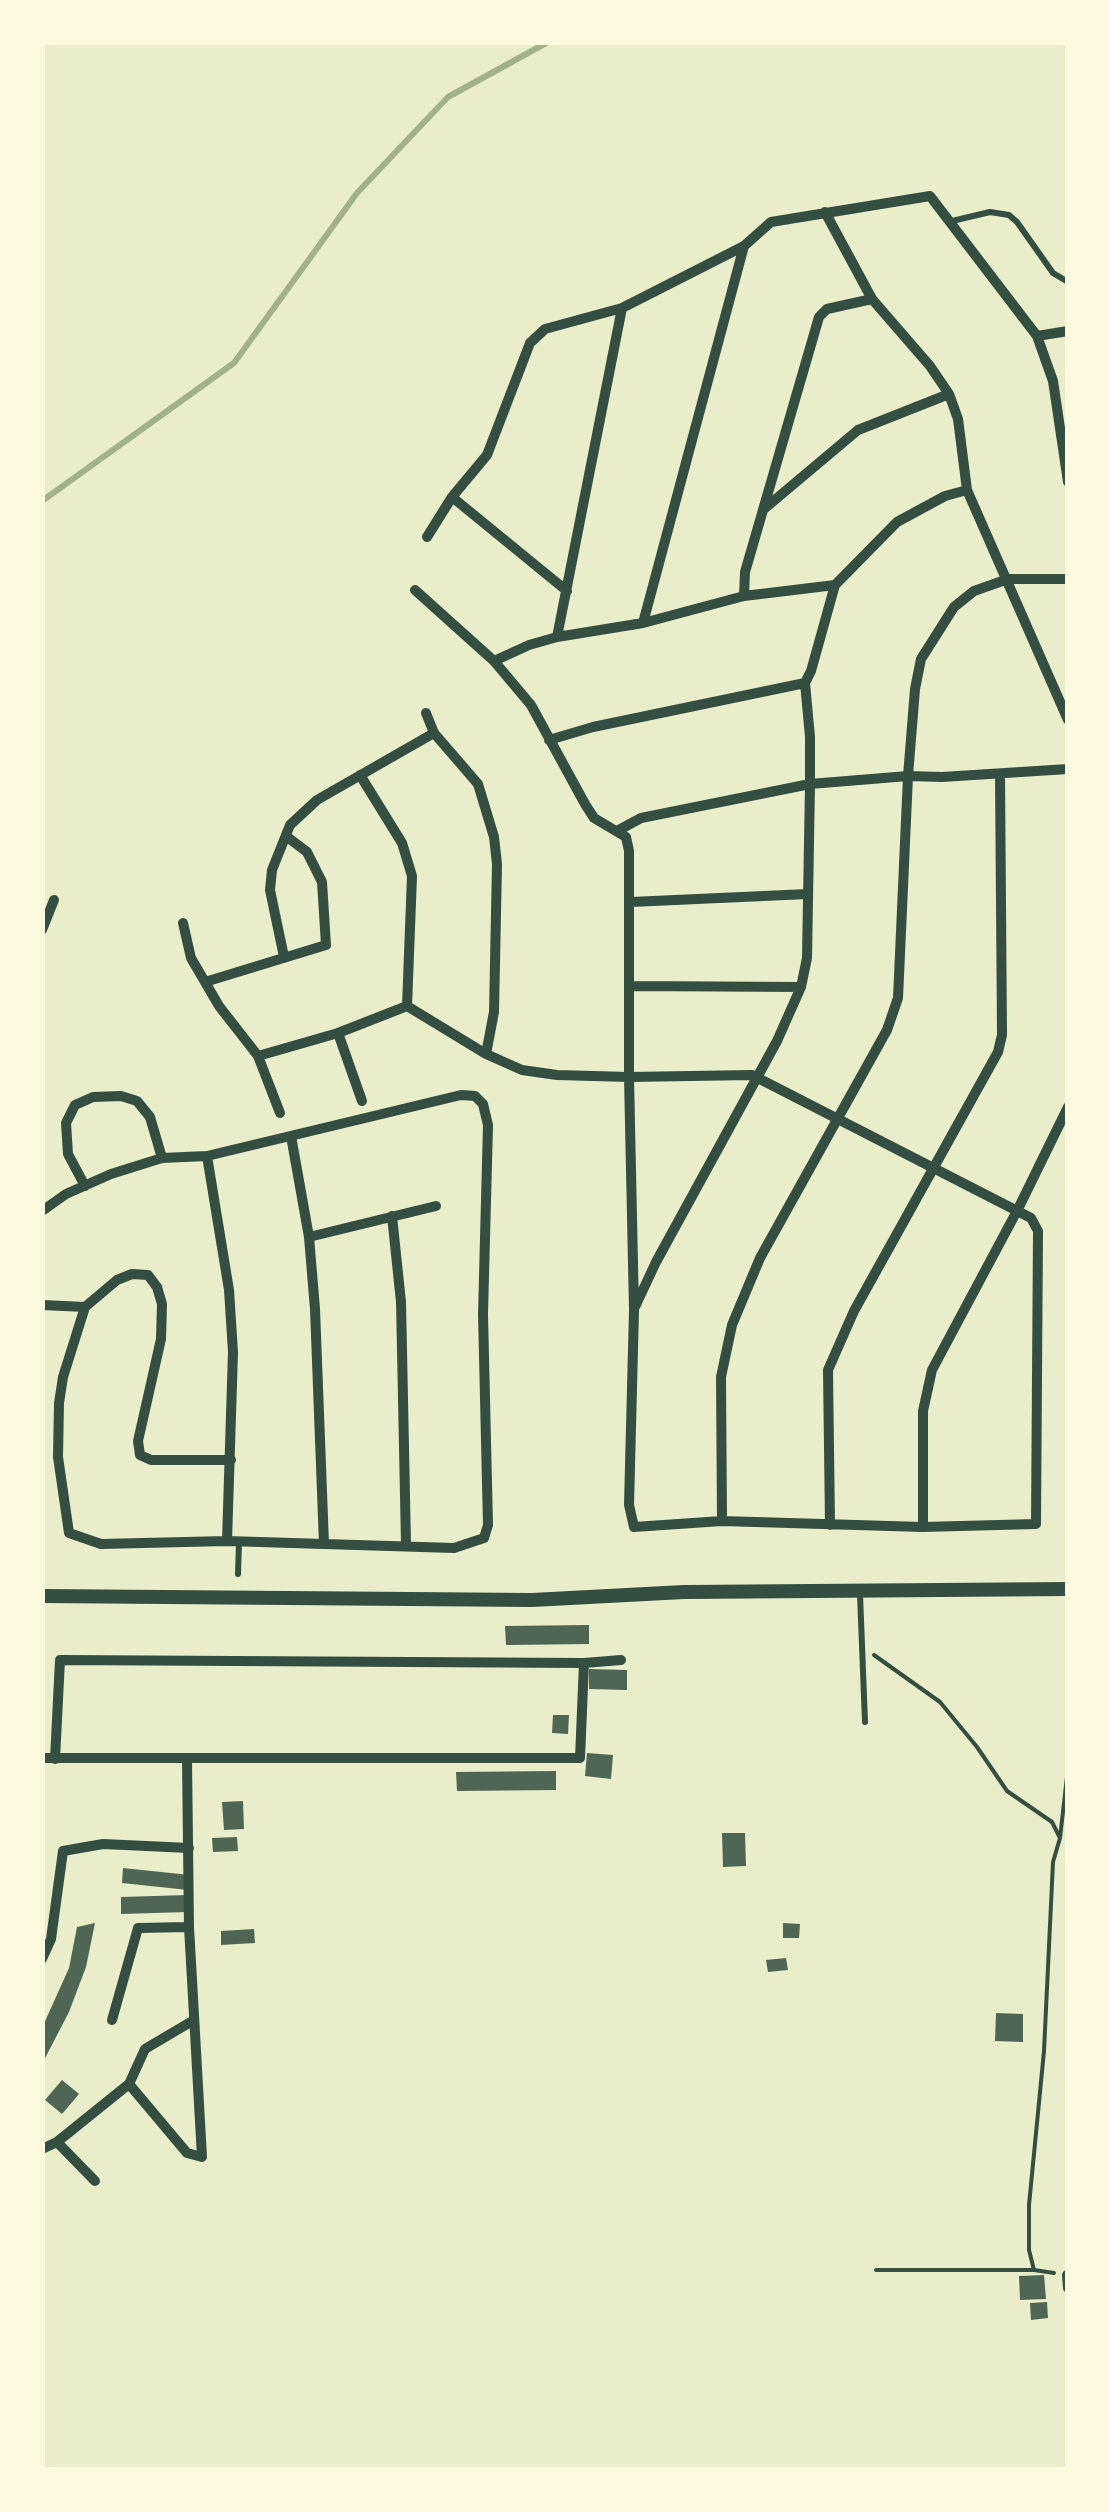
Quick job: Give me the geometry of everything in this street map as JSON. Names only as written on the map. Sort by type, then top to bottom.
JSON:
[{"type":"street","points":[[427,537],[452,496],[487,455],[530,343],[545,329],[622,308],[744,246],[771,222],[930,196],[1037,336],[1054,381],[1068,482]]},
{"type":"street","points":[[825,212],[872,298],[949,394],[958,419],[966,490],[1068,720]]},
{"type":"street","points":[[643,622],[744,246]]},
{"type":"street","points":[[744,596],[745,572],[819,317],[827,310],[872,298]]},
{"type":"street","points":[[558,637],[622,308]]},
{"type":"street","points":[[1037,336],[1068,331]]},
{"type":"street","points":[[763,510],[858,430],[949,394]]},
{"type":"street","points":[[634,1310],[800,987],[808,958],[810,737],[804,683],[812,671],[835,585],[896,522],[945,496],[966,490]]},
{"type":"street","points":[[452,496],[567,591]]},
{"type":"street","points":[[722,1521],[721,1376],[732,1325],[760,1258],[887,1030],[898,998],[908,776],[914,689],[921,659],[954,607],[974,591],[1008,579],[1068,579]]},
{"type":"street","points":[[494,661],[529,644],[558,637],[643,622],[744,596],[835,585]]},
{"type":"street","points":[[407,1006],[486,1054],[522,1070],[557,1076],[629,1078],[746,1074],[757,1077],[1032,1218],[1038,1231],[1036,1524],[830,1526],[722,1521],[634,1528],[629,1505],[634,1310],[629,1078],[631,902],[626,838],[594,818],[531,705],[494,661],[415,590]]},
{"type":"street","points":[[549,740],[593,727],[804,683]]},
{"type":"street","points":[[426,713],[434,733],[478,784],[494,837],[494,1012],[486,1054]]},
{"type":"street","points":[[284,957],[270,890],[272,870],[290,826],[317,800],[434,733]]},
{"type":"street","points":[[617,831],[641,818],[810,784],[1068,769]]},
{"type":"street","points":[[830,1526],[828,1370],[854,1311],[998,1052],[1002,1035],[1000,774]]},
{"type":"street","points":[[360,776],[402,843],[412,876],[407,1006]]},
{"type":"street","points":[[205,982],[326,945],[322,882],[307,852],[286,836]]},
{"type":"street","points":[[631,902],[808,894]]},
{"type":"street","points":[[42,930],[54,900]]},
{"type":"street","points":[[183,924],[191,958],[218,1006],[258,1056],[280,1113]]},
{"type":"street","points":[[630,986],[800,987]]},
{"type":"street","points":[[258,1056],[338,1034],[407,1006]]},
{"type":"street","points":[[338,1034],[362,1101]]},
{"type":"street","points":[[42,1211],[85,1186],[162,1158],[207,1156],[462,1094],[475,1096],[483,1104],[488,1125],[483,1314],[488,1525],[484,1538],[468,1546],[101,1544],[69,1534],[60,1488],[59,1403],[63,1377],[85,1307],[116,1280],[148,1274],[157,1287],[163,1319],[138,1441],[140,1455],[151,1460],[231,1460]]},
{"type":"street","points":[[85,1186],[68,1154],[66,1123],[75,1105],[93,1097],[121,1096],[137,1101],[150,1118],[162,1158]]},
{"type":"street","points":[[922,1526],[925,1392],[932,1370],[1068,1108]]},
{"type":"street","points":[[291,1136],[308,1236],[324,1544]]},
{"type":"street","points":[[207,1156],[231,1318],[233,1542]]},
{"type":"street","points":[[308,1236],[436,1206]]},
{"type":"street","points":[[392,1216],[401,1302],[406,1544]]},
{"type":"street","points":[[42,1305],[85,1307]]},
{"type":"street","points":[[42,1596],[532,1600],[684,1592],[1068,1589]]},
{"type":"street","points":[[584,1664],[580,1758],[49,1758],[60,1660],[584,1664],[621,1660]]},
{"type":"street","points":[[129,2084],[187,2154],[202,2157],[189,1927],[187,1760]]},
{"type":"street","points":[[42,1959],[51,1939],[63,1851],[103,1844],[189,1848]]},
{"type":"street","points":[[112,2020],[138,1928],[189,1927]]},
{"type":"street","points":[[42,2149],[57,2142],[129,2084],[145,2048],[194,2020]]},
{"type":"street","points":[[57,2142],[96,2181]]},
{"type":"street","points":[[1067,2275],[1068,2288]]},
{"type":"lane","points":[[952,221],[990,212],[1008,215],[1018,222],[1053,273],[1068,282]]},
{"type":"lane","points":[[233,1542],[238,1574]]},
{"type":"lane","points":[[860,1592],[865,1722]]},
{"type":"path","points":[[862,1646],[940,1702],[977,1747],[1006,1792],[1052,1822],[1060,1838]]},
{"type":"path","points":[[1034,2270],[1029,2250],[1030,2206],[1044,2050],[1053,1862],[1060,1838],[1068,1768]]},
{"type":"path","points":[[876,2270],[1034,2270],[1067,2275]]},
{"type":"building","points":[[589,1625],[589,1644],[506,1645],[505,1626]]},
{"type":"building","points":[[589,1669],[627,1670],[627,1690],[589,1689]]},
{"type":"building","points":[[553,1715],[569,1715],[568,1734],[552,1733]]},
{"type":"building","points":[[587,1753],[613,1755],[611,1779],[585,1776]]},
{"type":"building","points":[[556,1771],[556,1790],[457,1791],[456,1772]]},
{"type":"building","points":[[243,1801],[244,1829],[224,1830],[222,1802]]},
{"type":"building","points":[[722,1833],[745,1833],[746,1866],[723,1867]]},
{"type":"building","points":[[237,1837],[238,1851],[213,1852],[212,1838]]},
{"type":"building","points":[[123,1868],[190,1875],[188,1890],[122,1883]]},
{"type":"building","points":[[187,1895],[187,1912],[121,1914],[121,1897]]},
{"type":"building","points":[[95,1923],[86,1967],[69,2012],[42,2064],[42,2028],[69,1968],[77,1927]]},
{"type":"building","points":[[783,1923],[800,1924],[799,1938],[783,1938]]},
{"type":"building","points":[[254,1929],[255,1943],[221,1945],[221,1931]]},
{"type":"building","points":[[786,1958],[788,1970],[768,1972],[766,1960]]},
{"type":"building","points":[[996,2013],[1023,2014],[1023,2042],[995,2041]]},
{"type":"building","points":[[62,2080],[79,2094],[62,2114],[45,2100]]},
{"type":"building","points":[[1044,2275],[1046,2299],[1020,2300],[1019,2276]]},
{"type":"building","points":[[1047,2302],[1048,2318],[1031,2320],[1030,2303]]},
{"type":"waterway","points":[[42,501],[234,363],[357,193],[448,97],[548,42]]}]
